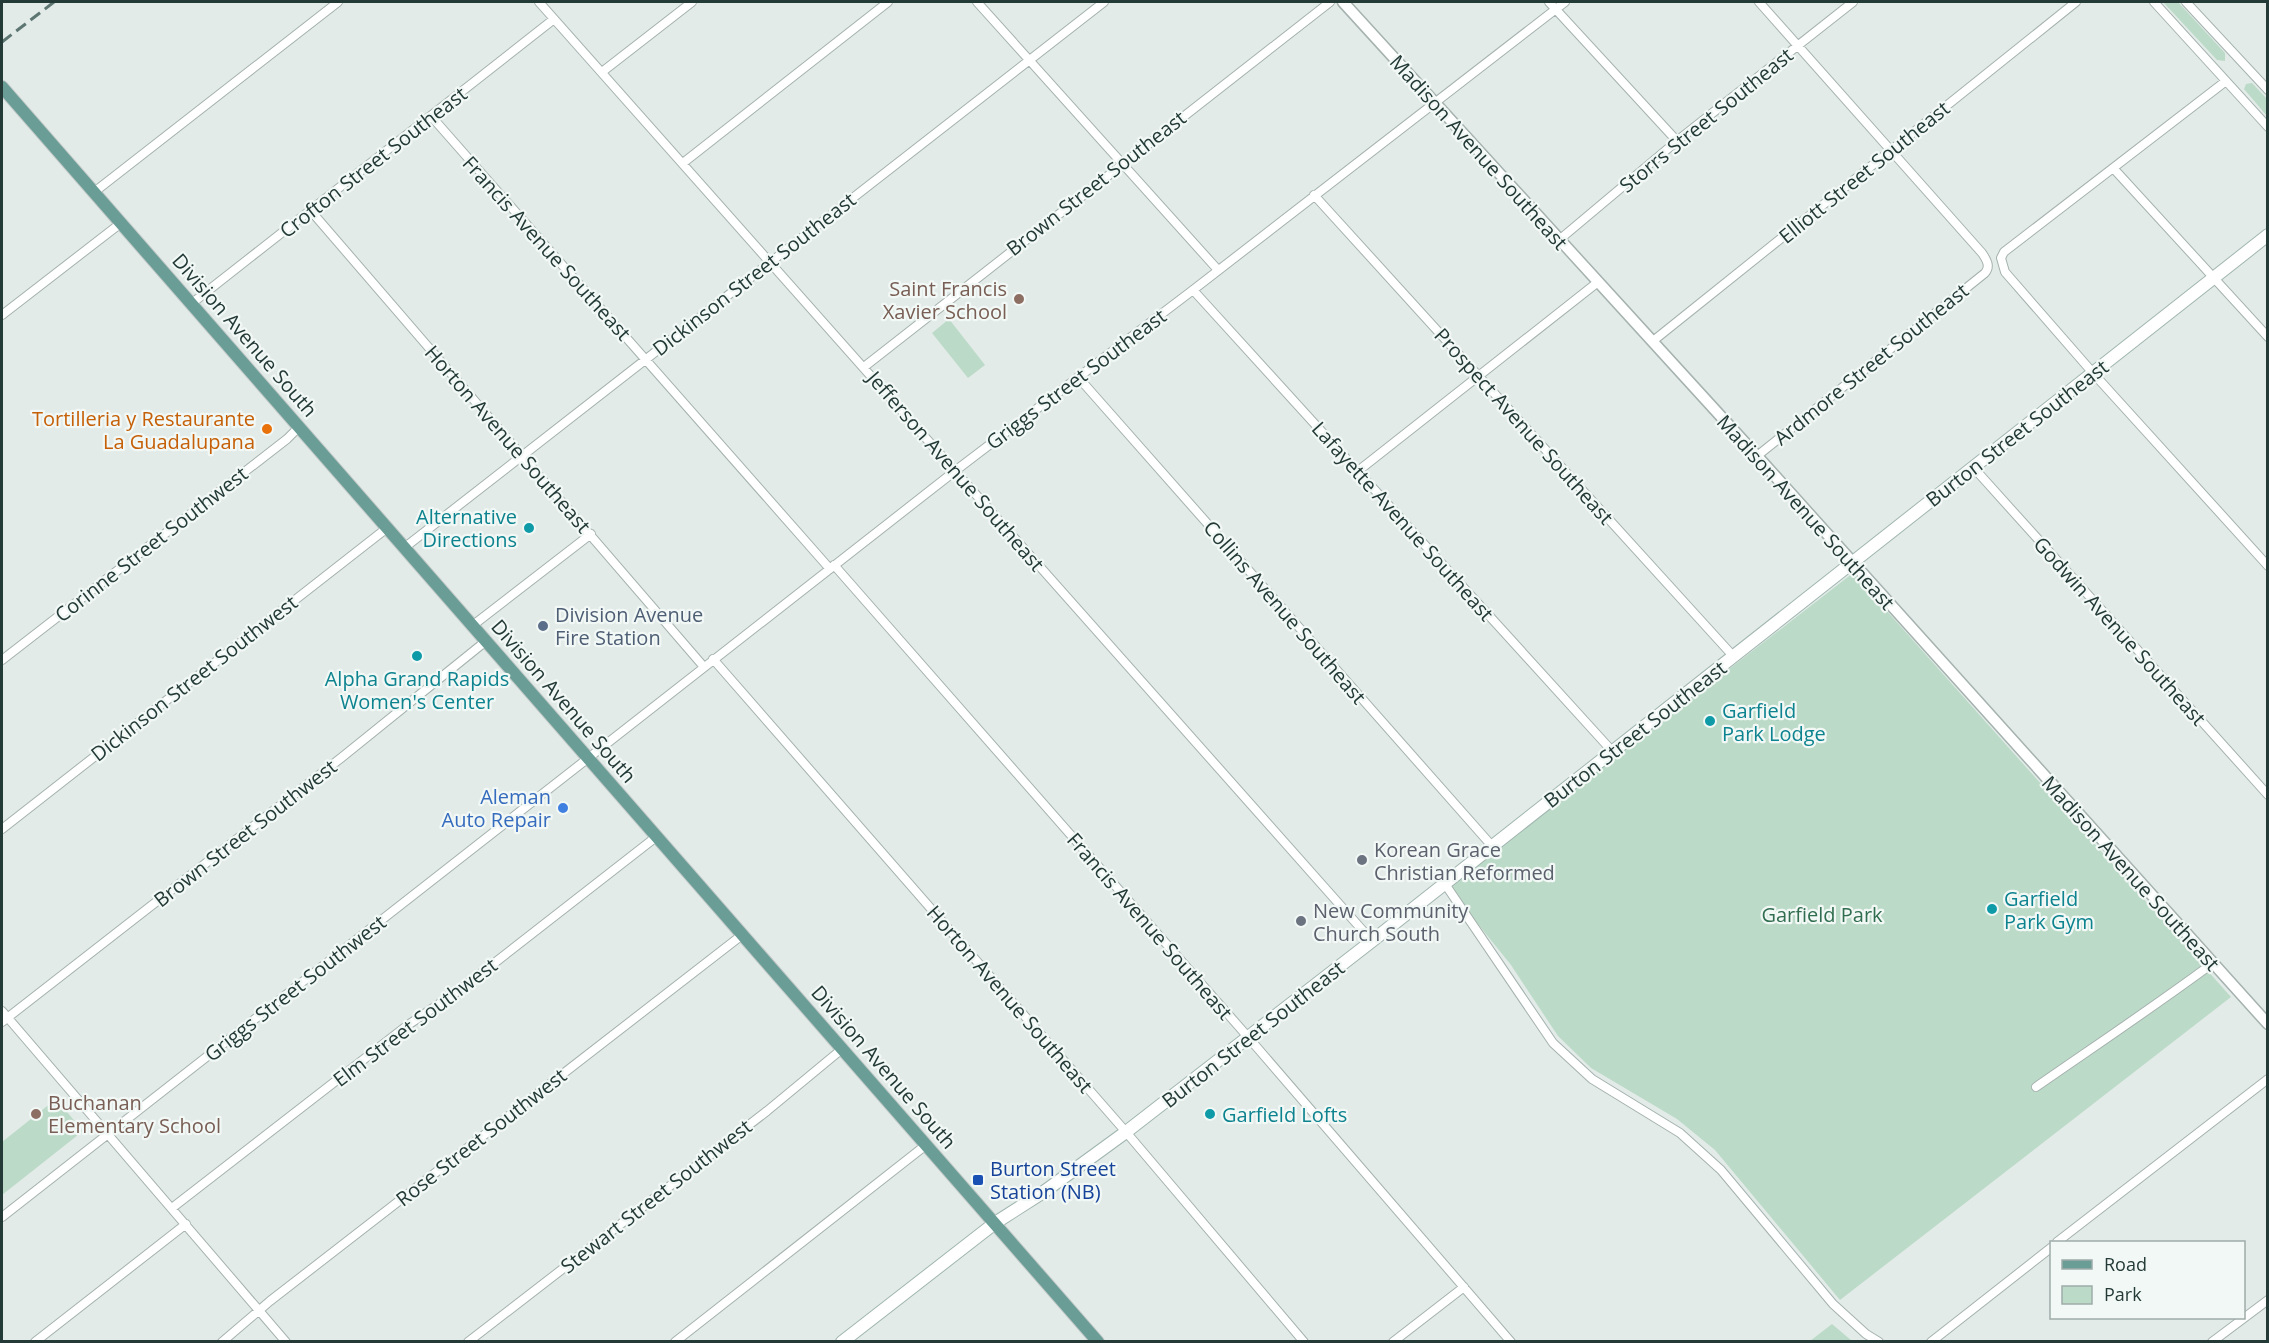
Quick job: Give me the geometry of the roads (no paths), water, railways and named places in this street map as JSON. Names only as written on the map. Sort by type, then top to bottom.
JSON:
[{"type":"main road","name":"Division Avenue South","points":[[2,87],[1098,1341]]},
{"type":"main road","name":"Burton Street Southeast","points":[[842,1341],[995,1223],[1043,1192],[1126,1132],[1853,564],[2268,235]]},
{"type":"street","points":[[93,193],[339,2]]},
{"type":"street","name":"Jefferson Avenue Southeast","points":[[539,2],[1372,941]]},
{"type":"street","points":[[602,72],[692,2]]},
{"type":"street","points":[[683,163],[888,2]]},
{"type":"street","points":[[978,2],[1218,270]]},
{"type":"street","name":"Dickinson Street Southeast","points":[[404,548],[1104,2]]},
{"type":"street","name":"Brown Street Southeast","points":[[864,367],[1330,2]]},
{"type":"street","name":"Madison Avenue Southeast","points":[[1343,2],[2266,1019]]},
{"type":"street","points":[[1549,2],[1677,141]]},
{"type":"street","name":"Griggs Street Southeast","points":[[587,758],[955,471],[1565,2]]},
{"type":"street","points":[[1759,2],[1892,150]]},
{"type":"street","name":"Storrs Street Southeast","points":[[1559,240],[1677,141],[1853,2]]},
{"type":"street","name":"Elliott Street Southeast","points":[[1653,341],[2076,2]]},
{"type":"street","points":[[2154,2],[2268,127]]},
{"type":"street","points":[[2186,2],[2268,90]]},
{"type":"street","name":"Crofton Street Southeast","points":[[192,304],[554,18]]},
{"type":"street","points":[[2226,81],[2004,252],[2001,258],[2005,272],[2268,566]]},
{"type":"street","name":"Francis Avenue Southeast","points":[[430,116],[1248,1037],[1511,1341]]},
{"type":"street","name":"Ardmore Street Southeast","points":[[1757,456],[1985,273],[1988,267],[1984,256],[1892,150]]},
{"type":"street","points":[[2114,169],[2268,337]]},
{"type":"street","name":"Prospect Avenue Southeast","points":[[1314,195],[1734,657]]},
{"type":"street","name":"Horton Avenue Southeast","points":[[311,211],[704,666]]},
{"type":"street","points":[[2,315],[121,223]]},
{"type":"street","points":[[1358,471],[1598,282]]},
{"type":"street","name":"Lafayette Avenue Southeast","points":[[1193,290],[1613,752]]},
{"type":"street","name":"Collins Avenue Southeast","points":[[1078,377],[1492,846]]},
{"type":"street","name":"Corinne Street Southwest","points":[[2,660],[278,447],[299,427]]},
{"type":"street","name":"Godwin Avenue Southeast","points":[[1973,467],[2268,795]]},
{"type":"street","name":"Dickinson Street Southwest","points":[[2,829],[387,528]]},
{"type":"street","points":[[472,626],[591,534]]},
{"type":"street","name":"Brown Street Southwest","points":[[3,1017],[341,758],[486,641]]},
{"type":"street","name":"Horton Avenue Southeast","points":[[713,659],[1126,1132],[1304,1341]]},
{"type":"street","name":"Griggs Street Southwest","points":[[2,1217],[587,758]]},
{"type":"street","name":"Elm Street Southwest","points":[[172,1208],[408,1025],[461,989],[656,837]]},
{"type":"street","points":[[1445,884],[1553,1042],[1592,1079],[1680,1133],[1721,1170],[1833,1304],[1866,1334],[1879,1341]]},
{"type":"street","name":"Rose Street Southwest","points":[[222,1341],[742,935]]},
{"type":"street","points":[[2036,1088],[2116,1031],[2147,1012],[2213,963]]},
{"type":"street","points":[[3,1017],[286,1341]]},
{"type":"street","name":"Stewart Street Southwest","points":[[468,1341],[767,1111],[842,1049]]},
{"type":"street","points":[[2059,1241],[2268,1079]]},
{"type":"street","points":[[675,1341],[926,1145]]},
{"type":"street","points":[[36,1341],[186,1224]]},
{"type":"street","points":[[1931,1341],[2050,1249]]},
{"type":"street","points":[[1393,1341],[1464,1287]]},
{"type":"street","points":[[2245,1317],[2268,1300]]},
{"type":"street","points":[[2212,1341],[2242,1319]]},
{"type":"railway","points":[[2,42],[54,2]]},
{"type":"place","name":"Saint Francis Xavier School","points":[[1019,299]]},
{"type":"place","name":"Tortilleria y Restaurante La Guadalupana","points":[[267,429]]},
{"type":"place","name":"Alternative Directions","points":[[529,528]]},
{"type":"place","name":"Division Avenue Fire Station","points":[[543,626]]},
{"type":"place","name":"Alpha Grand Rapids Women's Center","points":[[417,656]]},
{"type":"place","name":"Garfield Park Lodge","points":[[1710,721]]},
{"type":"place","name":"Aleman Auto Repair","points":[[563,808]]},
{"type":"place","name":"Korean Grace Christian Reformed","points":[[1362,860]]},
{"type":"place","name":"Garfield Park Gym","points":[[1992,909]]},
{"type":"place","name":"New Community Church South","points":[[1301,921]]},
{"type":"place","name":"Buchanan Elementary School","points":[[36,1114]]},
{"type":"place","name":"Garfield Lofts","points":[[1210,1114]]},
{"type":"place","name":"Burton Street Station (NB)","points":[[978,1180]]},
{"type":"park label","name":"Garfield Park","points":[[1822,914]]}]
